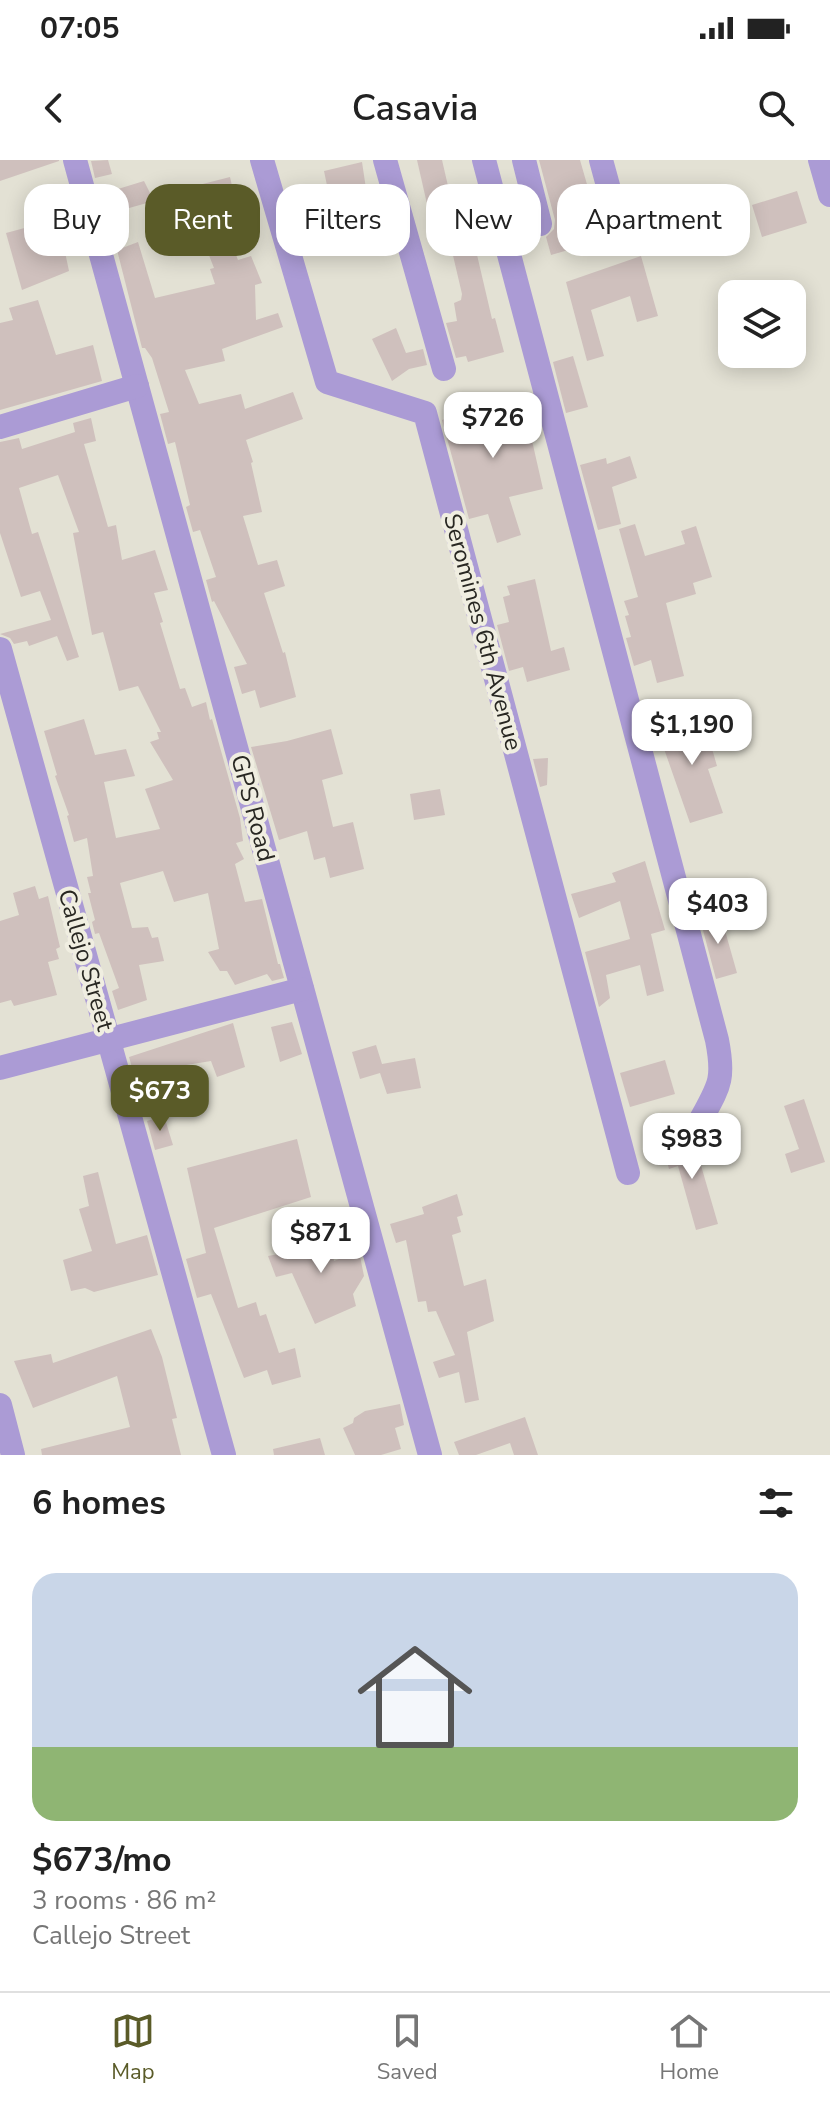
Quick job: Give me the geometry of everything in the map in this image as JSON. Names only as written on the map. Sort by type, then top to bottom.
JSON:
[{"type":"street","name":"GPS Road","points":[[75,160],[302,989],[421,1453]]},
{"type":"street","name":"Seromines 6th Avenue","points":[[262,160],[327,382],[425,413],[628,1173]]},
{"type":"street","points":[[385,160],[444,369]]},
{"type":"street","points":[[484,160],[717,1040],[722,1070],[719,1085],[699,1123]]},
{"type":"street","points":[[524,160],[530,184]]},
{"type":"street","points":[[601,160],[608,184]]},
{"type":"street","points":[[0,427],[137,386]]},
{"type":"street","name":"Callejo Street","points":[[0,649],[224,1455]]},
{"type":"street","points":[[0,1068],[302,989]]},
{"type":"street","points":[[0,1405],[13,1455]]},
{"type":"building","points":[[0,160],[59,160],[59,161],[0,181]]},
{"type":"building","points":[[108,160],[112,174],[95,178],[91,161]]},
{"type":"building","points":[[417,160],[442,160],[448,184],[426,184],[426,199]]},
{"type":"building","points":[[539,160],[580,160],[587,184],[557,184],[557,253],[551,255],[546,237],[554,229],[555,220]]},
{"type":"building","points":[[362,162],[365,184],[327,184],[324,171]]},
{"type":"building","points":[[230,177],[232,184],[203,184]]},
{"type":"building","points":[[144,181],[145,204],[129,208],[129,186]]},
{"type":"building","points":[[797,191],[807,223],[762,237],[752,205]]},
{"type":"building","points":[[24,228],[24,256],[66,256],[69,271],[22,290],[6,233]]},
{"type":"building","points":[[138,242],[155,298],[215,284],[210,269],[214,268],[209,256],[236,256],[238,260],[251,256],[262,283],[255,285],[256,320],[278,313],[283,327],[222,349],[225,361],[185,370],[199,404],[241,394],[245,409],[293,392],[303,419],[246,440],[262,512],[243,516],[258,565],[277,560],[285,586],[264,593],[285,652],[296,697],[260,708],[255,690],[242,694],[234,667],[247,664],[212,602],[206,580],[216,577],[200,530],[193,532],[175,442],[168,444],[160,414],[169,412],[152,358],[142,348],[119,256],[129,256],[129,245]]},
{"type":"building","points":[[453,256],[477,256],[492,319],[495,318],[504,352],[468,362],[466,356],[456,358],[446,323],[457,321],[454,303],[461,300]]},
{"type":"building","points":[[641,256],[658,316],[637,322],[630,296],[591,310],[604,356],[587,361],[566,282]]},
{"type":"building","points":[[38,300],[56,355],[93,345],[102,381],[0,410],[0,323],[13,320],[9,308]]},
{"type":"building","points":[[396,328],[406,353],[423,349],[427,365],[409,369],[392,381],[372,339]]},
{"type":"building","points":[[573,356],[588,407],[566,413],[553,362]]},
{"type":"building","points":[[515,392],[523,424],[528,423],[543,489],[509,497],[521,535],[497,543],[488,514],[469,519],[442,420],[476,407],[475,401]]},
{"type":"building","points":[[91,418],[96,441],[84,444],[108,527],[116,525],[122,560],[155,550],[168,590],[154,593],[163,622],[160,623],[180,689],[185,688],[192,707],[206,702],[212,719],[240,818],[243,841],[236,843],[244,859],[235,864],[245,902],[262,899],[284,978],[272,981],[267,974],[235,985],[227,971],[220,971],[208,952],[219,949],[208,893],[174,902],[163,871],[120,883],[132,928],[148,927],[152,938],[158,937],[164,961],[139,965],[147,1000],[118,1010],[112,991],[119,988],[92,922],[95,920],[87,877],[93,876],[87,838],[74,842],[44,731],[84,719],[95,755],[126,749],[135,776],[104,782],[116,838],[160,829],[145,789],[173,780],[150,742],[159,739],[157,732],[161,732],[138,686],[119,691],[103,632],[92,635],[73,533],[79,532],[58,475],[19,488],[32,534],[38,532],[79,657],[67,661],[57,636],[29,646],[27,641],[14,644],[10,638],[0,634],[51,620],[40,591],[21,597],[0,533],[0,442],[19,438],[22,449],[75,432],[73,423]]},
{"type":"building","points":[[630,456],[637,478],[612,487],[621,524],[598,530],[580,465],[606,458],[607,464]]},
{"type":"building","points":[[635,524],[645,556],[685,544],[681,531],[696,526],[712,577],[693,583],[696,594],[666,603],[684,676],[657,683],[651,660],[634,666],[626,638],[631,637],[624,601],[638,597],[619,529]]},
{"type":"building","points":[[535,579],[551,651],[564,647],[570,670],[527,682],[523,667],[509,671],[497,625],[509,622],[503,597],[510,595],[507,586]]},
{"type":"building","points":[[681,717],[684,727],[704,721],[717,766],[708,769],[723,813],[690,823],[656,726]]},
{"type":"building","points":[[331,729],[343,774],[322,780],[333,827],[353,822],[364,869],[330,878],[325,857],[314,860],[307,831],[279,840],[251,747]]},
{"type":"building","points":[[548,758],[547,785],[540,787],[533,759]]},
{"type":"building","points":[[440,789],[445,815],[414,820],[410,794]]},
{"type":"building","points":[[645,861],[665,930],[651,934],[664,991],[647,996],[640,965],[606,975],[610,998],[599,1007],[585,952],[630,939],[620,901],[579,918],[571,894],[616,882],[612,873]]},
{"type":"building","points":[[35,886],[39,899],[48,896],[60,947],[56,949],[59,959],[48,962],[57,995],[14,1006],[11,1000],[0,1003],[0,921],[19,915],[13,893]]},
{"type":"building","points":[[720,913],[737,973],[716,979],[700,919]]},
{"type":"building","points":[[292,1022],[302,1054],[280,1062],[271,1027]]},
{"type":"building","points":[[233,1023],[245,1067],[217,1077],[211,1061],[168,1068],[172,1081],[139,1092],[129,1057]]},
{"type":"building","points":[[376,1045],[382,1064],[415,1058],[421,1088],[387,1094],[380,1073],[360,1079],[352,1052]]},
{"type":"building","points":[[665,1060],[675,1094],[630,1107],[620,1073]]},
{"type":"building","points":[[804,1099],[825,1162],[791,1173],[785,1154],[799,1149],[784,1106]]},
{"type":"building","points":[[164,1116],[173,1145],[155,1150],[147,1121]]},
{"type":"building","points":[[693,1138],[718,1224],[696,1230],[678,1166],[669,1169],[663,1146]]},
{"type":"building","points":[[297,1139],[311,1197],[214,1228],[238,1308],[256,1302],[260,1316],[266,1314],[279,1353],[295,1348],[301,1377],[272,1385],[267,1370],[244,1378],[211,1294],[197,1298],[186,1259],[206,1253],[187,1168]]},
{"type":"building","points":[[98,1172],[116,1244],[147,1235],[158,1275],[94,1292],[85,1288],[71,1291],[63,1260],[92,1251],[79,1209],[89,1206],[83,1176]]},
{"type":"building","points":[[457,1194],[463,1215],[457,1217],[461,1232],[452,1235],[464,1286],[486,1279],[494,1321],[467,1332],[479,1400],[465,1403],[459,1372],[439,1378],[433,1362],[455,1355],[436,1311],[428,1312],[426,1301],[418,1302],[406,1240],[396,1243],[390,1224],[424,1214],[422,1207]]},
{"type":"building","points":[[328,1228],[334,1261],[359,1251],[364,1276],[353,1294],[356,1306],[315,1324],[292,1273],[276,1277],[268,1256],[289,1252],[286,1244]]},
{"type":"building","points":[[151,1329],[162,1357],[177,1418],[172,1419],[181,1455],[42,1455],[41,1449],[130,1427],[117,1376],[33,1408],[14,1361],[51,1354],[53,1363]]},
{"type":"building","points":[[400,1404],[404,1425],[395,1428],[401,1449],[381,1455],[355,1455],[343,1428],[365,1411]]},
{"type":"building","points":[[525,1417],[538,1455],[514,1455],[510,1443],[476,1455],[459,1455],[454,1442]]},
{"type":"building","points":[[320,1438],[325,1455],[274,1455],[273,1449]]}]
